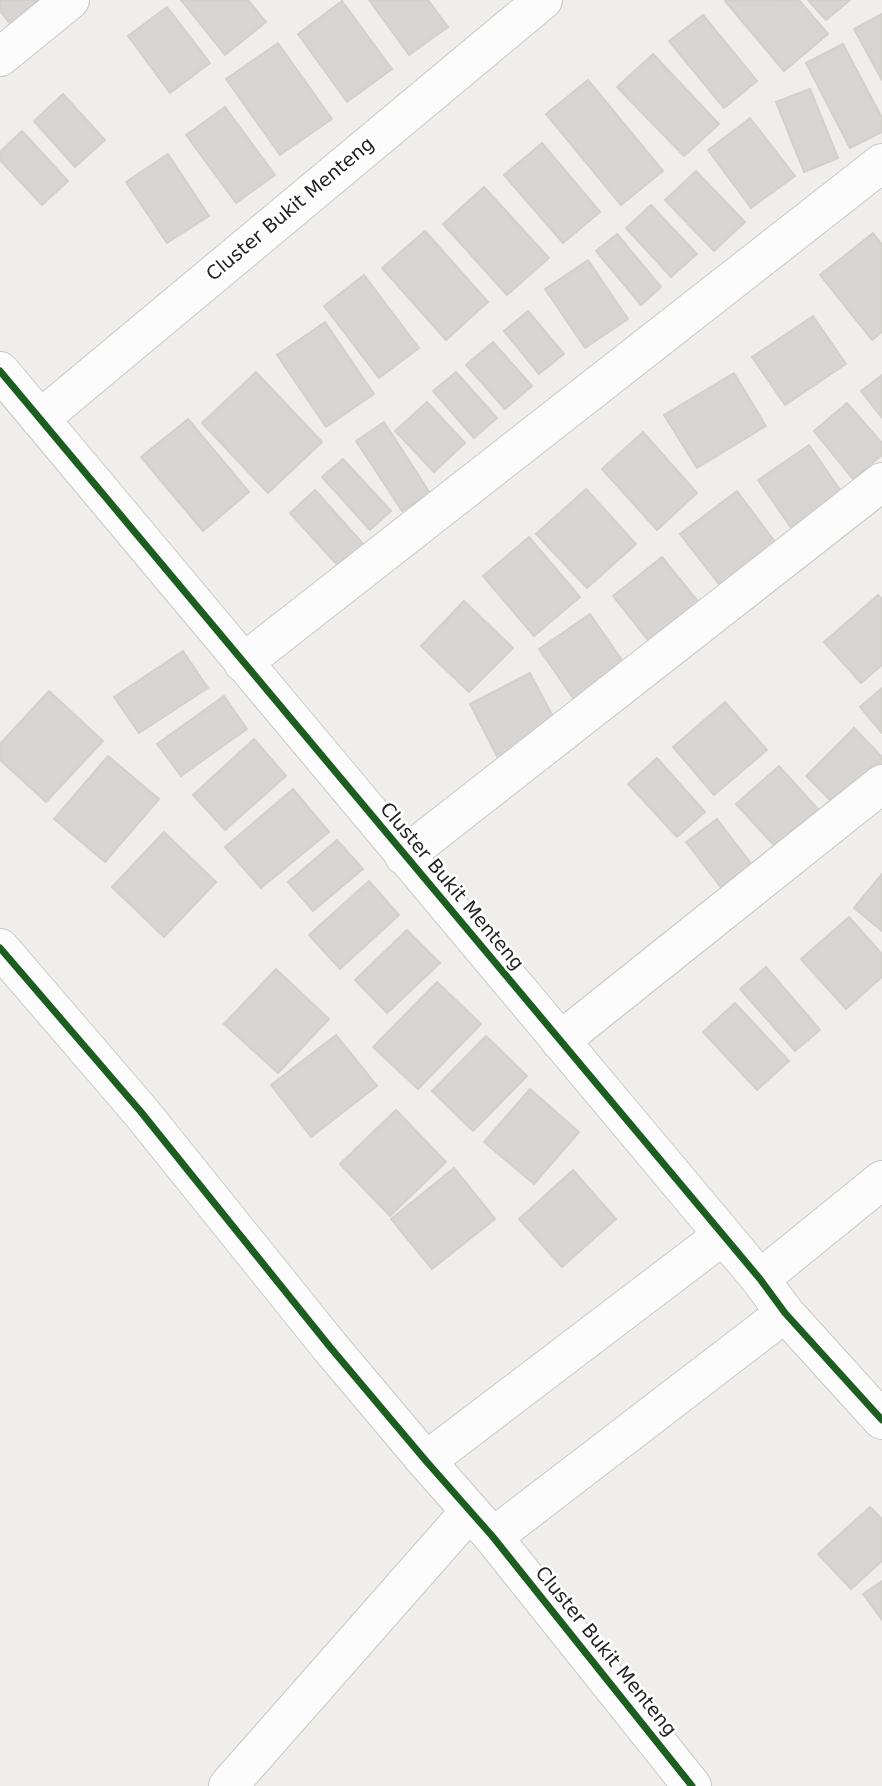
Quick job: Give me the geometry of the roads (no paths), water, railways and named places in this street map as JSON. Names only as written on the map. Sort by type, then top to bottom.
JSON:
[{"type":"street","points":[[0,57],[70,0]]},
{"type":"street","name":"Cluster Bukit Menteng","points":[[40,419],[542,0]]},
{"type":"street","points":[[243,663],[882,163]]},
{"type":"street","name":"Cluster Bukit Menteng","points":[[0,372],[760,1279],[785,1313],[882,1420]]},
{"type":"street","points":[[404,856],[882,482]]},
{"type":"street","points":[[560,1041],[882,783]]},
{"type":"street","name":"Cluster Bukit Menteng","points":[[0,948],[141,1112],[330,1347],[482,1524],[692,1786]]},
{"type":"street","points":[[760,1279],[882,1180]]},
{"type":"street","points":[[426,1461],[722,1236]]},
{"type":"street","points":[[228,1786],[482,1524],[785,1313]]}]
